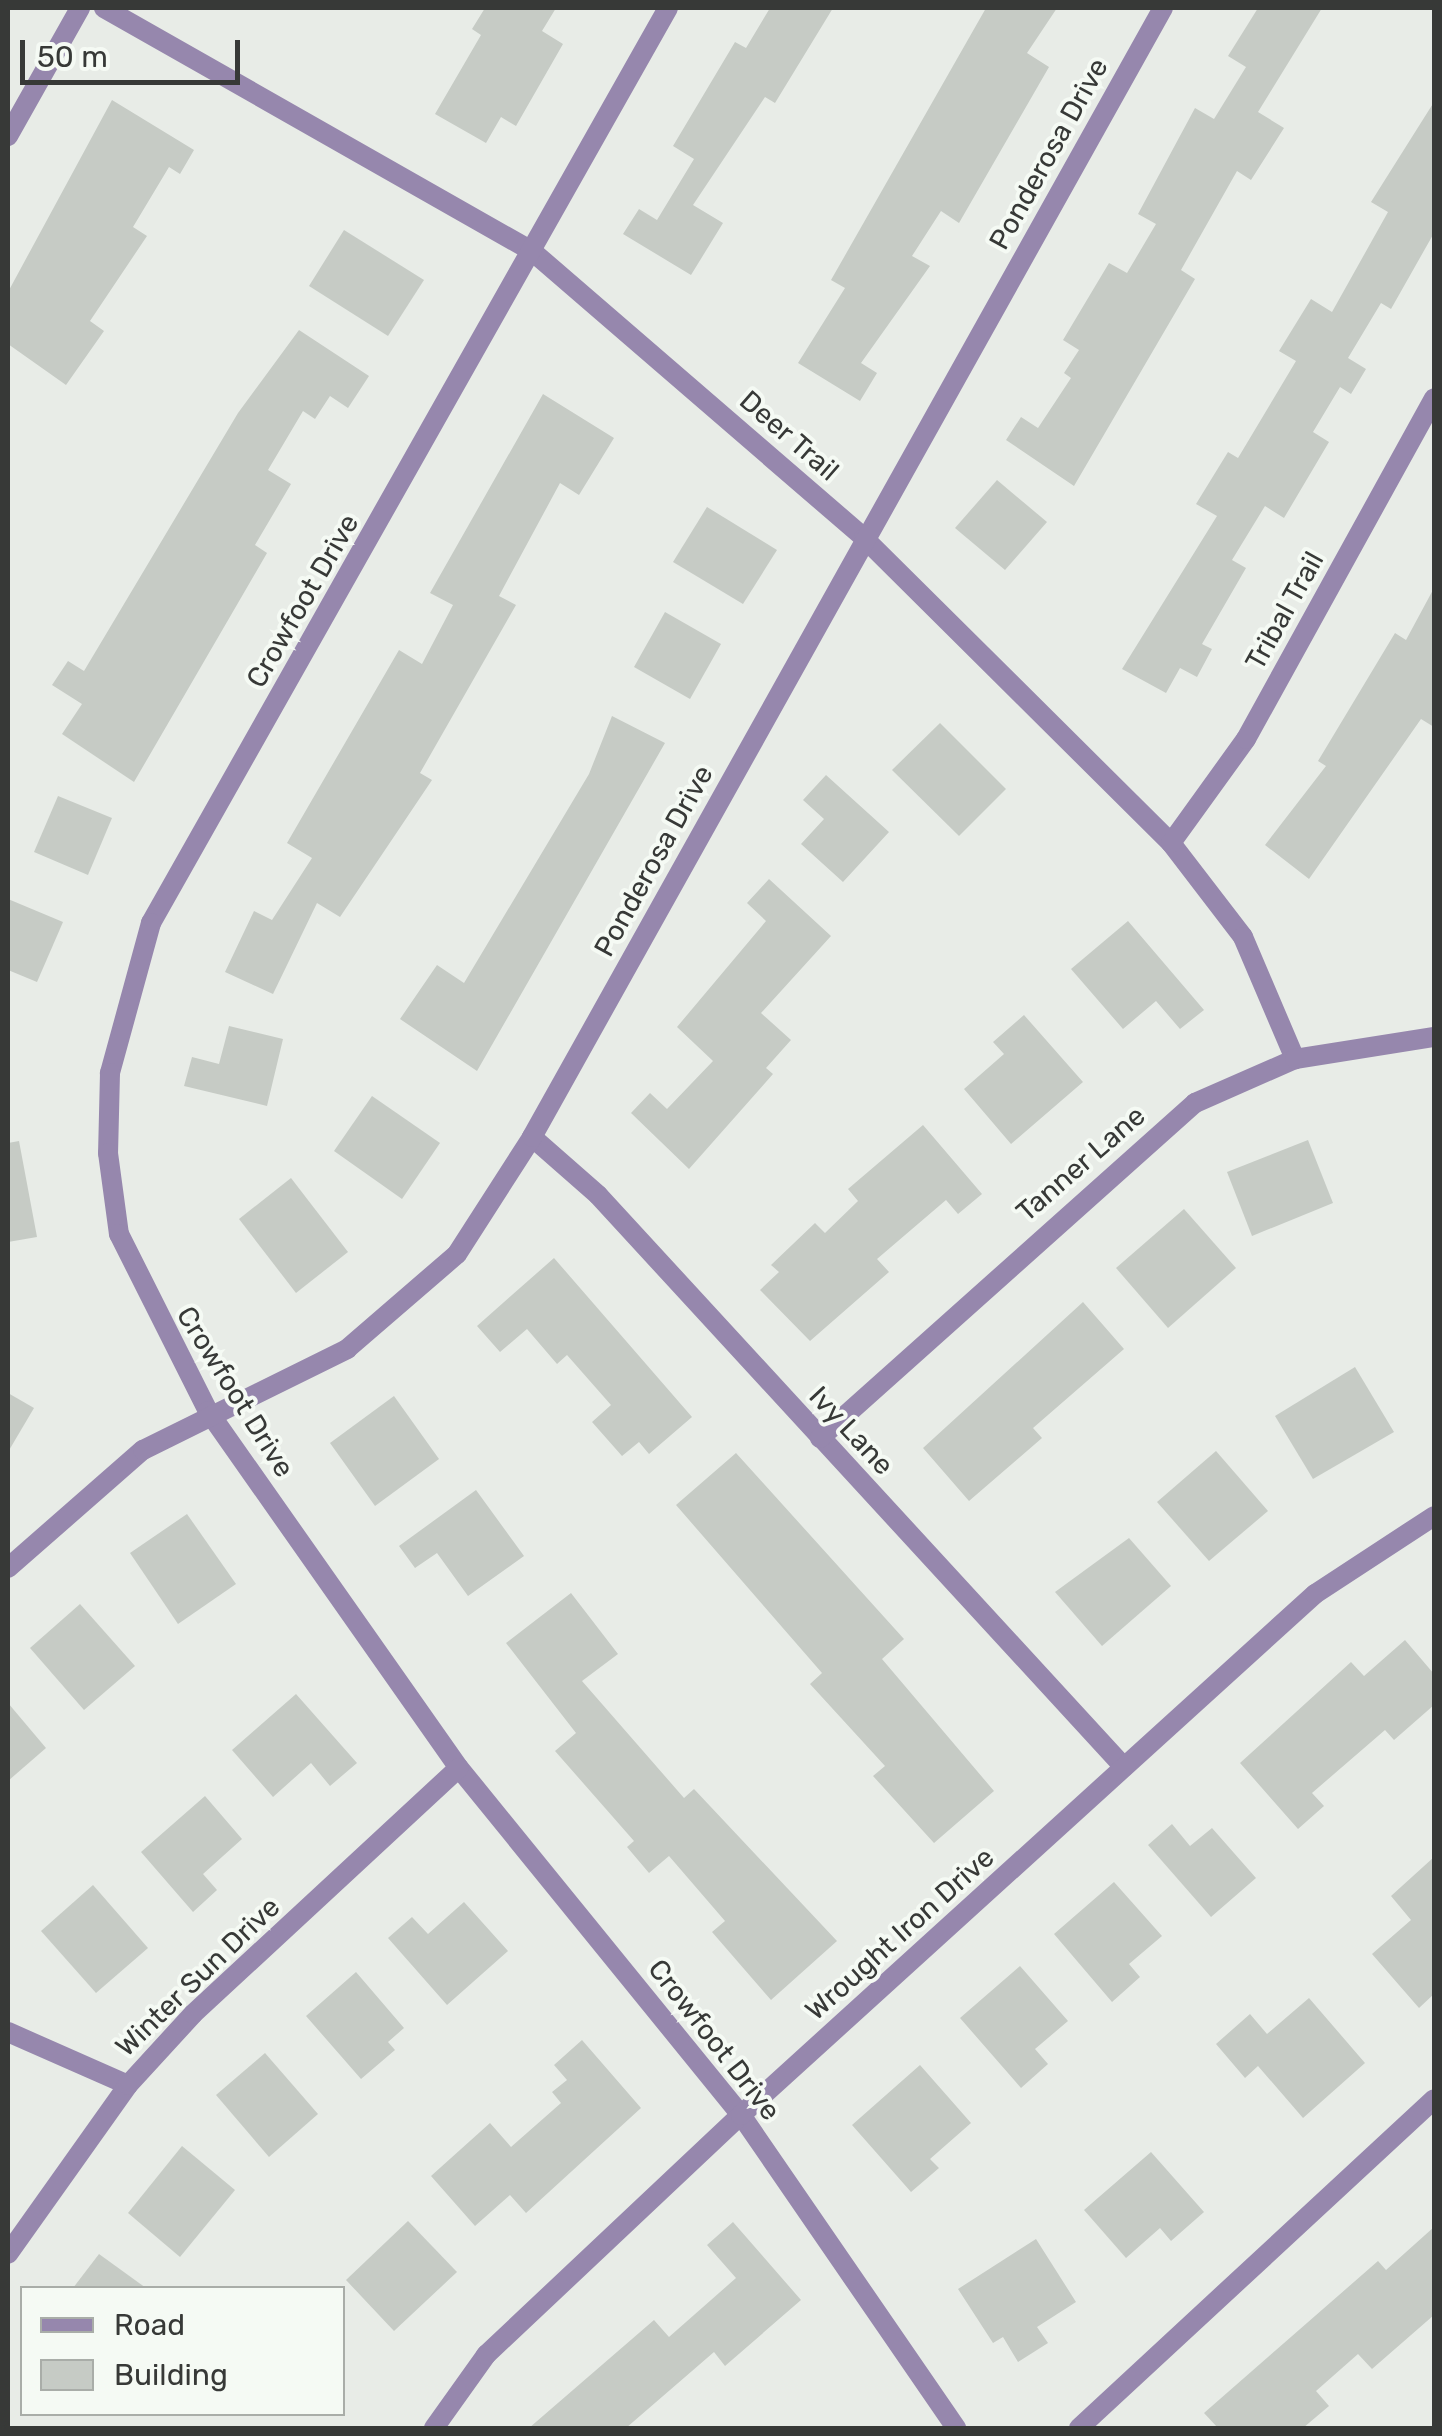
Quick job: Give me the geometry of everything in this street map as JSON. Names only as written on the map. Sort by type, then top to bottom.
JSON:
[{"type":"street","points":[[8,136],[80,8]]},
{"type":"street","name":"Deer Trail","points":[[104,8],[533,252],[864,538],[1171,842],[1242,937],[1295,1059]]},
{"type":"street","name":"Crowfoot Drive","points":[[668,8],[151,923],[126,988],[110,1073],[119,1234],[208,1411],[460,1768],[742,2115],[956,2428]]},
{"type":"street","name":"Ponderosa Drive","points":[[8,1568],[142,1450],[208,1411],[289,1384],[401,1307],[457,1254],[532,1137],[1163,8]]},
{"type":"street","name":"Tribal Trail","points":[[1171,842],[1246,738],[1434,399]]},
{"type":"street","name":"Tanner Lane","points":[[820,1438],[1148,1140],[1243,1076],[1295,1059],[1434,1038]]},
{"type":"street","name":"Ivy Lane","points":[[532,1137],[598,1195],[1124,1768]]},
{"type":"street","name":"Wrought Iron Drive","points":[[434,2428],[486,2354],[742,2115],[1315,1594],[1434,1516]]},
{"type":"street","name":"Winter Sun Drive","points":[[8,2254],[128,2084],[460,1768]]},
{"type":"street","points":[[8,2032],[128,2084]]},
{"type":"street","points":[[1079,2428],[1434,2099]]},
{"type":"building","points":[[485,8],[556,8],[542,31],[563,44],[516,126],[501,117],[486,143],[435,114],[481,35],[472,29]]},
{"type":"building","points":[[770,8],[833,8],[775,103],[765,97],[693,205],[723,223],[691,275],[623,234],[639,209],[657,220],[694,159],[673,146],[735,42],[746,48]]},
{"type":"building","points":[[986,8],[1057,8],[1027,53],[1049,67],[959,223],[941,211],[912,256],[930,266],[861,363],[877,373],[860,401],[798,363],[845,288],[831,280]]},
{"type":"building","points":[[1258,8],[1322,8],[1258,112],[1284,128],[1251,180],[1237,171],[1181,270],[1195,279],[1074,486],[1006,440],[1021,417],[1038,428],[1071,378],[1064,373],[1079,350],[1063,340],[1109,263],[1127,273],[1156,224],[1138,214],[1195,108],[1214,119],[1246,67],[1228,56]]},
{"type":"building","points":[[112,100],[194,150],[180,174],[169,167],[133,227],[147,236],[90,321],[104,331],[66,385],[8,344],[8,292]]},
{"type":"building","points":[[1434,102],[1434,233],[1391,309],[1381,303],[1348,358],[1366,369],[1351,394],[1340,387],[1313,432],[1329,442],[1284,518],[1265,506],[1232,560],[1246,568],[1202,644],[1212,649],[1197,677],[1180,668],[1166,693],[1122,669],[1217,516],[1196,504],[1228,452],[1238,458],[1296,361],[1279,351],[1311,299],[1332,312],[1388,212],[1371,202]]},
{"type":"building","points":[[344,230],[424,280],[388,336],[309,286]]},
{"type":"building","points":[[299,330],[369,376],[348,408],[330,396],[315,419],[303,411],[268,470],[291,484],[255,545],[267,553],[134,782],[62,734],[82,704],[52,685],[68,661],[84,671],[238,413]]},
{"type":"building","points":[[543,394],[614,438],[579,495],[560,483],[499,596],[516,605],[420,773],[432,780],[340,917],[317,903],[273,994],[225,972],[254,911],[272,920],[312,858],[287,843],[399,650],[422,664],[453,605],[430,593]]},
{"type":"building","points":[[997,480],[1047,522],[1005,570],[955,528]]},
{"type":"building","points":[[707,507],[777,550],[743,604],[673,562]]},
{"type":"building","points":[[1434,588],[1434,727],[1421,719],[1309,879],[1265,845],[1326,766],[1318,761],[1395,633],[1406,640]]},
{"type":"building","points":[[665,612],[721,644],[690,699],[634,667]]},
{"type":"building","points":[[612,716],[665,743],[477,1071],[400,1019],[437,965],[464,983],[589,774]]},
{"type":"building","points":[[940,723],[1006,789],[959,836],[892,770]]},
{"type":"building","points":[[826,775],[889,832],[843,882],[801,844],[824,819],[803,800]]},
{"type":"building","points":[[58,796],[112,818],[88,875],[34,852]]},
{"type":"building","points":[[769,879],[831,936],[761,1013],[791,1040],[766,1068],[773,1074],[689,1169],[631,1113],[650,1093],[667,1109],[713,1061],[677,1027],[766,921],[747,903]]},
{"type":"building","points":[[8,899],[63,922],[37,982],[8,970]]},
{"type":"building","points":[[1128,921],[1204,1010],[1180,1029],[1156,1001],[1123,1029],[1071,969]]},
{"type":"building","points":[[1024,1015],[1083,1082],[1011,1144],[964,1089],[1004,1054],[993,1042]]},
{"type":"building","points":[[229,1026],[283,1039],[267,1106],[184,1086],[192,1057],[219,1064]]},
{"type":"building","points":[[372,1096],[440,1143],[402,1199],[334,1151]]},
{"type":"building","points":[[923,1125],[982,1194],[958,1214],[946,1200],[877,1259],[889,1272],[810,1341],[760,1290],[779,1272],[771,1265],[815,1223],[825,1233],[858,1201],[848,1189]]},
{"type":"building","points":[[1308,1140],[1333,1203],[1252,1236],[1227,1172]]},
{"type":"building","points":[[19,1141],[37,1237],[8,1242],[8,1143]]},
{"type":"building","points":[[291,1178],[348,1252],[296,1293],[239,1219]]},
{"type":"building","points":[[1184,1209],[1236,1268],[1168,1328],[1116,1268]]},
{"type":"building","points":[[554,1258],[692,1417],[649,1454],[639,1442],[622,1456],[592,1422],[611,1405],[567,1355],[557,1364],[527,1329],[500,1352],[477,1326]]},
{"type":"building","points":[[1083,1302],[1124,1349],[1033,1428],[1042,1438],[969,1501],[923,1448]]},
{"type":"building","points":[[1355,1367],[1394,1432],[1313,1479],[1275,1416]]},
{"type":"building","points":[[8,1393],[34,1408],[8,1452]]},
{"type":"building","points":[[394,1396],[439,1459],[375,1506],[330,1443]]},
{"type":"building","points":[[1216,1451],[1268,1511],[1209,1561],[1157,1502]]},
{"type":"building","points":[[736,1453],[904,1639],[882,1659],[994,1791],[934,1843],[873,1776],[885,1766],[810,1684],[822,1673],[676,1505]]},
{"type":"building","points":[[476,1490],[524,1556],[468,1596],[437,1553],[415,1568],[399,1546]]},
{"type":"building","points":[[187,1514],[236,1584],[178,1624],[130,1553]]},
{"type":"building","points":[[1129,1538],[1171,1586],[1102,1646],[1055,1592]]},
{"type":"building","points":[[571,1593],[618,1654],[582,1681],[684,1798],[694,1789],[837,1941],[771,2000],[712,1932],[725,1921],[669,1856],[649,1873],[627,1847],[634,1841],[555,1751],[576,1733],[506,1643]]},
{"type":"building","points":[[80,1604],[135,1666],[84,1710],[30,1648]]},
{"type":"building","points":[[1405,1640],[1434,1674],[1434,1705],[1394,1740],[1385,1730],[1312,1793],[1324,1806],[1298,1829],[1240,1763],[1351,1662],[1364,1676]]},
{"type":"building","points":[[296,1694],[357,1763],[330,1786],[311,1763],[273,1797],[232,1750]]},
{"type":"building","points":[[8,1703],[46,1748],[8,1781]]},
{"type":"building","points":[[205,1796],[242,1839],[203,1874],[217,1890],[193,1912],[141,1852]]},
{"type":"building","points":[[1172,1824],[1190,1846],[1212,1828],[1256,1878],[1211,1917],[1148,1845]]},
{"type":"building","points":[[1434,1857],[1434,1994],[1419,2008],[1372,1954],[1411,1920],[1391,1896]]},
{"type":"building","points":[[1114,1882],[1162,1936],[1129,1964],[1140,1977],[1112,2002],[1054,1934]]},
{"type":"building","points":[[93,1885],[148,1948],[96,1993],[41,1931]]},
{"type":"building","points":[[464,1902],[508,1951],[447,2005],[388,1938],[412,1917],[428,1934]]},
{"type":"building","points":[[1020,1966],[1068,2021],[1035,2049],[1048,2064],[1021,2088],[960,2018]]},
{"type":"building","points":[[356,1972],[404,2028],[388,2042],[395,2050],[361,2079],[306,2016]]},
{"type":"building","points":[[1309,1998],[1365,2063],[1303,2118],[1258,2066],[1245,2078],[1216,2044],[1250,2014],[1267,2034]]},
{"type":"building","points":[[582,2040],[641,2108],[526,2213],[510,2195],[475,2226],[431,2176],[490,2123],[511,2147],[561,2103],[552,2092],[567,2080],[554,2065]]},
{"type":"building","points":[[265,2053],[318,2114],[269,2157],[216,2095]]},
{"type":"building","points":[[920,2065],[971,2123],[930,2159],[939,2168],[911,2192],[852,2125]]},
{"type":"building","points":[[182,2146],[235,2190],[180,2257],[128,2213]]},
{"type":"building","points":[[1151,2152],[1204,2212],[1171,2241],[1160,2228],[1126,2258],[1084,2210]]},
{"type":"building","points":[[408,2221],[457,2272],[394,2331],[346,2280]]},
{"type":"building","points":[[733,2222],[801,2300],[725,2366],[714,2352],[626,2428],[529,2428],[654,2320],[669,2337],[736,2278],[707,2245]]},
{"type":"building","points":[[1434,2227],[1434,2315],[1372,2369],[1358,2354],[1316,2391],[1329,2406],[1303,2428],[1218,2428],[1204,2413],[1378,2261],[1386,2270]]},
{"type":"building","points":[[1036,2239],[1076,2302],[1037,2327],[1048,2343],[1018,2362],[1003,2337],[993,2343],[958,2289]]},
{"type":"building","points":[[99,2254],[143,2286],[75,2286]]}]
